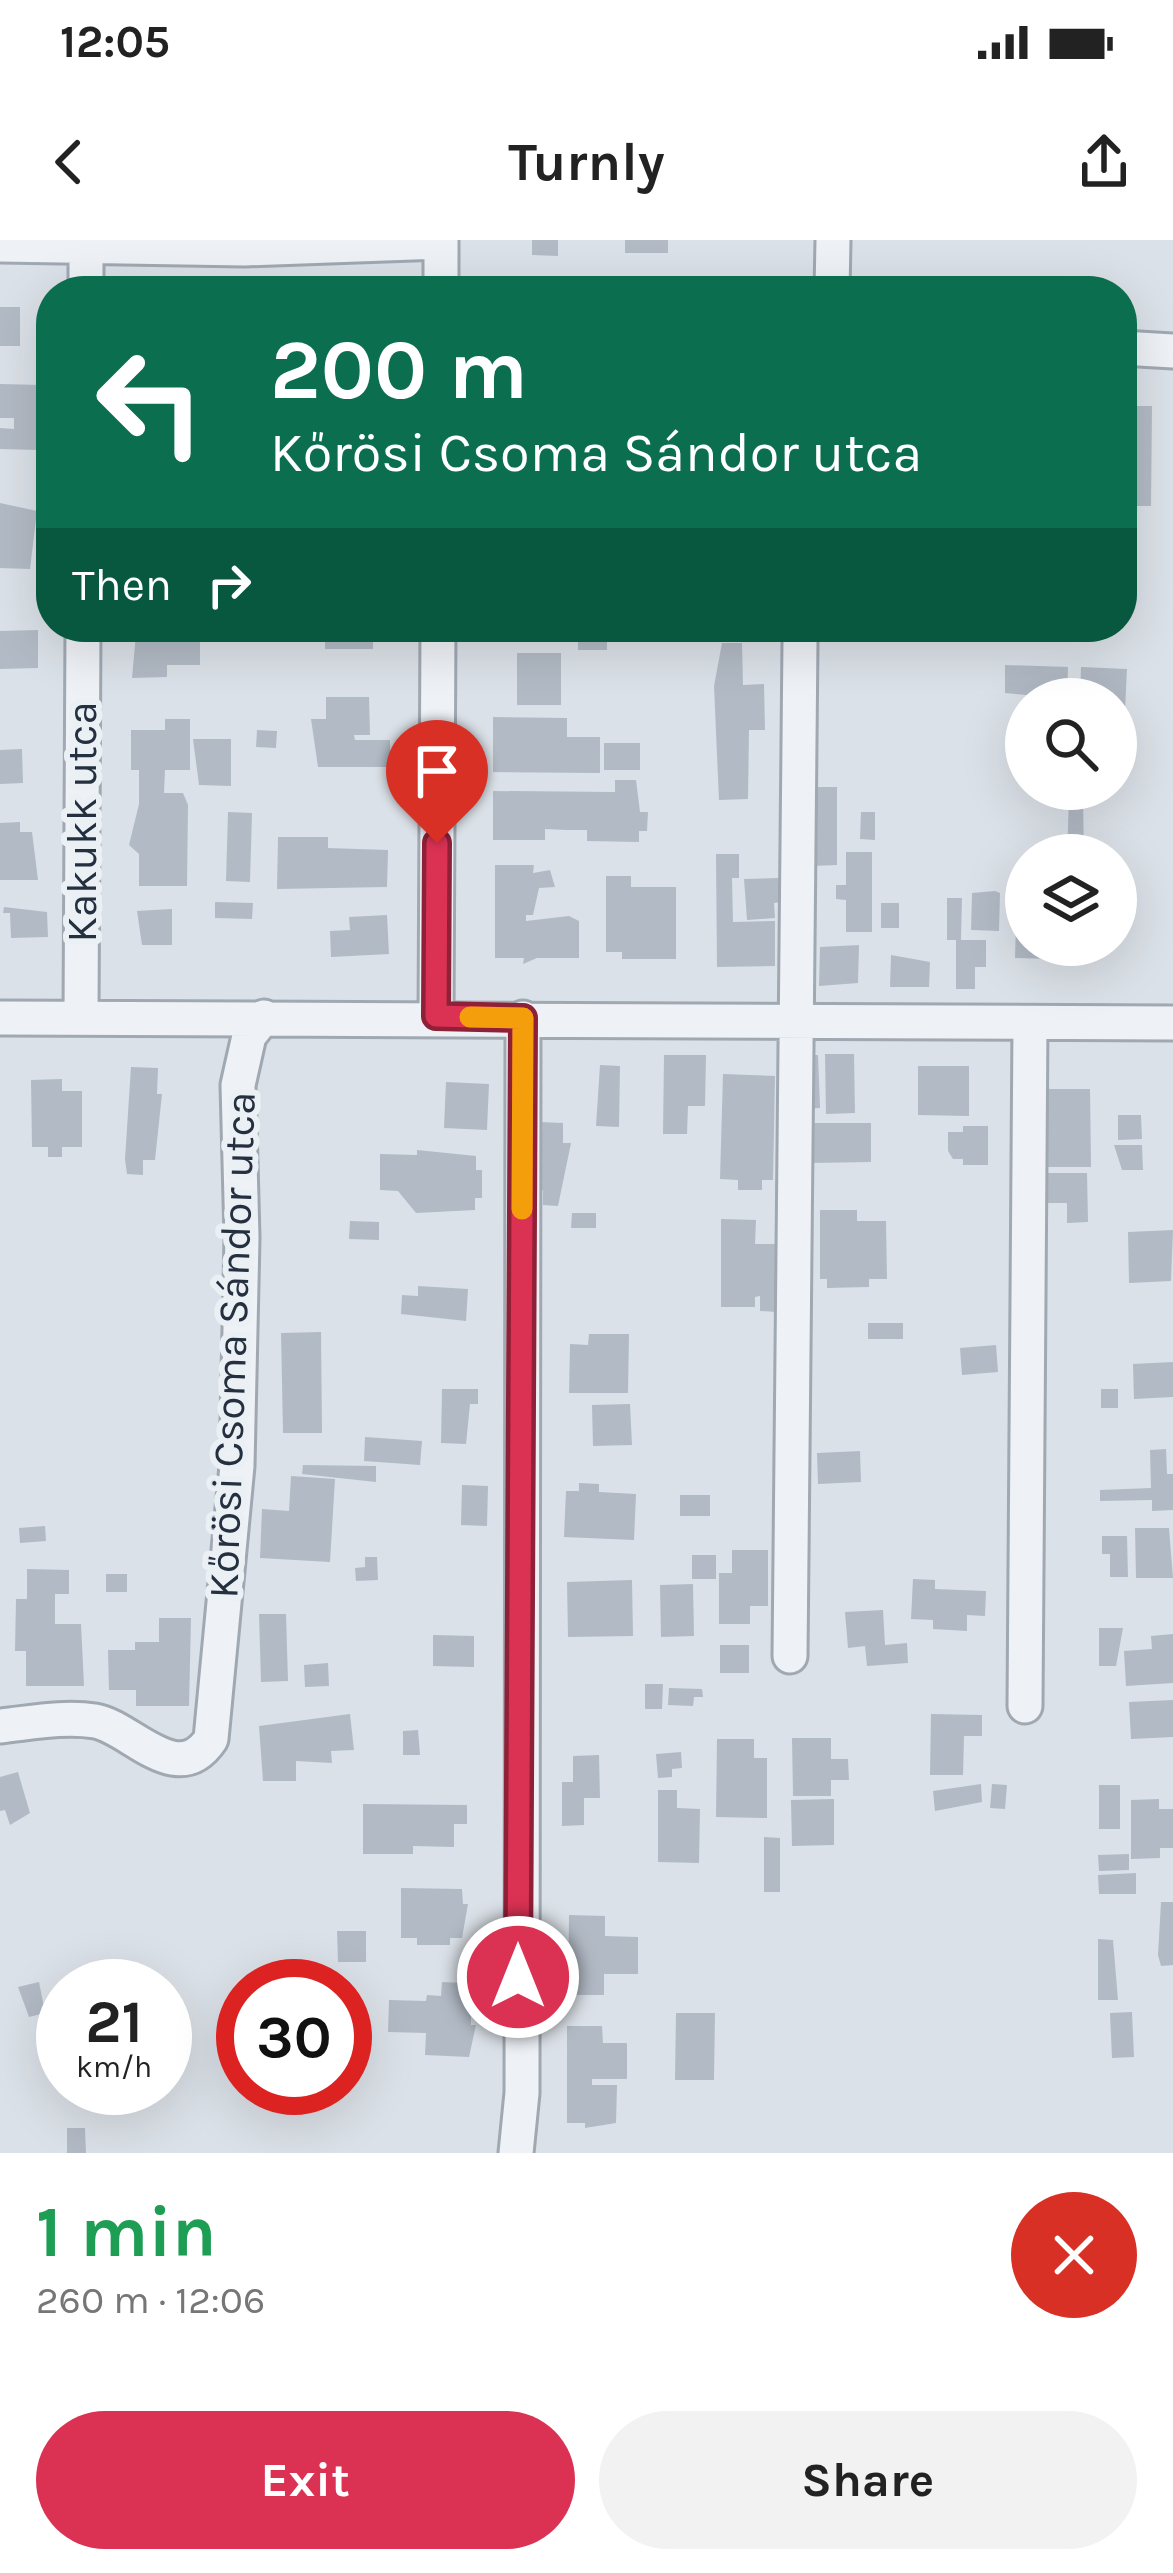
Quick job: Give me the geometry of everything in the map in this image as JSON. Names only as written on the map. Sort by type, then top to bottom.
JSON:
[{"type":"street","points":[[832,276],[833,240]]},
{"type":"street","points":[[0,245],[324,248],[441,241],[441,276]]},
{"type":"street","points":[[86,247],[86,276]]},
{"type":"street","points":[[1137,349],[1173,351]]},
{"type":"street","name":"Kakukk utca","points":[[81,1016],[83,642]]},
{"type":"street","points":[[436,1016],[439,642]]},
{"type":"street","points":[[790,1656],[800,642]]},
{"type":"street","name":"Kőrösi Csoma Sándor utca","points":[[0,1726],[96,1721],[148,1752],[173,1757],[196,1754],[211,1739],[237,1466],[242,1238],[238,1085],[249,1036],[264,1016]]},
{"type":"street","points":[[0,1018],[436,1016],[1173,1023]]},
{"type":"street","points":[[516,2153],[522,2080],[523,1018]]},
{"type":"street","points":[[1025,1706],[1030,1024]]},
{"type":"building","points":[[532,240],[558,240],[558,256],[532,255]]},
{"type":"building","points":[[625,240],[668,240],[668,253],[625,253]]},
{"type":"building","points":[[0,307],[20,307],[20,346],[0,346]]},
{"type":"building","points":[[0,384],[36,385],[36,450],[0,449],[0,428],[14,429],[14,418],[0,418]]},
{"type":"building","points":[[1137,406],[1152,406],[1151,506],[1137,506]]},
{"type":"building","points":[[0,503],[36,511],[30,569],[0,568]]},
{"type":"building","points":[[36,630],[38,668],[0,669],[0,631]]},
{"type":"building","points":[[135,642],[200,642],[200,665],[167,665],[167,677],[132,678]]},
{"type":"building","points":[[325,642],[373,642],[373,649],[325,649]]},
{"type":"building","points":[[578,642],[607,642],[607,650],[578,650]]},
{"type":"building","points":[[722,643],[742,643],[743,685],[764,684],[765,730],[749,730],[748,799],[719,800],[714,686]]},
{"type":"building","points":[[517,653],[561,653],[561,705],[517,705]]},
{"type":"building","points":[[1005,665],[1068,667],[1068,678],[1005,678]]},
{"type":"building","points":[[1081,667],[1127,669],[1127,678],[1081,678]]},
{"type":"building","points":[[326,697],[369,697],[370,735],[354,735],[355,740],[390,740],[390,767],[318,767],[311,719],[326,719]]},
{"type":"building","points":[[493,717],[567,718],[567,737],[600,737],[600,773],[493,772]]},
{"type":"building","points":[[165,719],[190,719],[190,770],[165,770],[164,793],[183,793],[188,805],[187,886],[139,886],[139,854],[129,845],[139,804],[139,770],[131,770],[131,730],[165,730]]},
{"type":"building","points":[[257,730],[277,731],[276,748],[256,747]]},
{"type":"building","points":[[193,739],[231,739],[231,786],[199,785]]},
{"type":"building","points":[[604,743],[640,743],[640,770],[604,770]]},
{"type":"building","points":[[22,749],[23,783],[0,784],[0,750]]},
{"type":"building","points":[[615,780],[636,780],[640,812],[648,812],[647,831],[639,831],[639,842],[587,841],[587,830],[545,829],[545,840],[493,840],[493,791],[615,792]]},
{"type":"building","points":[[811,787],[837,787],[837,865],[811,866]]},
{"type":"building","points":[[1069,810],[1083,810],[1084,834],[1068,834]]},
{"type":"building","points":[[228,812],[252,813],[250,882],[226,881]]},
{"type":"building","points":[[861,812],[875,812],[875,840],[860,839]]},
{"type":"building","points":[[20,822],[20,832],[32,832],[38,880],[0,880],[0,823]]},
{"type":"building","points":[[278,837],[328,837],[328,848],[388,850],[387,887],[277,889]]},
{"type":"building","points":[[846,852],[872,852],[872,932],[846,932],[846,900],[836,899],[836,885],[846,885]]},
{"type":"building","points":[[716,854],[739,854],[739,878],[732,878],[733,922],[775,921],[775,966],[717,967]]},
{"type":"building","points":[[495,865],[534,865],[533,873],[550,870],[555,887],[539,888],[533,915],[526,915],[526,921],[569,916],[579,921],[579,958],[537,958],[523,964],[524,958],[495,958]]},
{"type":"building","points":[[606,876],[631,876],[631,887],[676,887],[676,959],[622,959],[622,952],[606,952]]},
{"type":"building","points":[[779,878],[781,902],[774,903],[775,918],[747,920],[744,879]]},
{"type":"building","points":[[972,893],[1000,893],[999,931],[971,930]]},
{"type":"building","points":[[947,898],[962,898],[961,940],[986,940],[986,967],[975,967],[975,989],[956,989],[956,940],[947,940]]},
{"type":"building","points":[[215,902],[253,903],[252,919],[215,918]]},
{"type":"building","points":[[881,903],[899,903],[899,928],[881,928]]},
{"type":"building","points":[[4,907],[47,912],[48,937],[11,938],[10,913],[3,913]]},
{"type":"building","points":[[172,909],[172,945],[142,945],[137,911]]},
{"type":"building","points":[[387,915],[389,954],[331,957],[330,931],[350,930],[349,917]]},
{"type":"building","points":[[859,945],[858,983],[819,986],[820,947]]},
{"type":"building","points":[[891,955],[930,962],[929,987],[890,987]]},
{"type":"building","points":[[825,1054],[854,1054],[855,1113],[826,1114]]},
{"type":"building","points":[[664,1055],[706,1055],[705,1106],[688,1106],[687,1134],[663,1134]]},
{"type":"building","points":[[803,1055],[818,1055],[820,1108],[803,1109]]},
{"type":"building","points":[[600,1065],[620,1066],[619,1127],[596,1126]]},
{"type":"building","points":[[918,1066],[969,1066],[969,1116],[918,1115]]},
{"type":"building","points":[[131,1067],[158,1068],[157,1094],[162,1094],[155,1160],[143,1160],[143,1175],[127,1174],[125,1159]]},
{"type":"building","points":[[723,1074],[775,1076],[773,1180],[762,1180],[762,1190],[738,1190],[738,1180],[720,1179]]},
{"type":"building","points":[[62,1079],[62,1091],[82,1091],[82,1147],[62,1147],[62,1157],[48,1157],[48,1147],[32,1147],[31,1080]]},
{"type":"building","points":[[446,1082],[489,1084],[487,1130],[444,1128]]},
{"type":"building","points":[[1049,1089],[1090,1089],[1091,1167],[1042,1167]]},
{"type":"building","points":[[1118,1115],[1141,1115],[1142,1139],[1118,1140]]},
{"type":"building","points":[[540,1122],[563,1123],[563,1143],[571,1143],[558,1206],[543,1205],[543,1190],[534,1189]]},
{"type":"building","points":[[810,1123],[871,1123],[871,1162],[810,1163]]},
{"type":"building","points":[[963,1126],[988,1126],[988,1165],[963,1165],[963,1159],[953,1159],[948,1132],[963,1132]]},
{"type":"building","points":[[1114,1145],[1142,1145],[1143,1170],[1122,1170]]},
{"type":"building","points":[[417,1150],[476,1156],[476,1170],[482,1170],[482,1198],[475,1198],[475,1210],[416,1213],[398,1191],[380,1190],[380,1154],[417,1155]]},
{"type":"building","points":[[1046,1173],[1087,1173],[1088,1222],[1067,1223],[1067,1203],[1046,1203]]},
{"type":"building","points":[[820,1210],[857,1210],[857,1221],[886,1221],[887,1279],[869,1279],[869,1287],[827,1288],[827,1279],[820,1279]]},
{"type":"building","points":[[572,1213],[596,1213],[596,1228],[571,1228]]},
{"type":"building","points":[[721,1219],[756,1220],[755,1244],[777,1244],[777,1312],[760,1311],[760,1296],[755,1297],[755,1307],[721,1307]]},
{"type":"building","points":[[350,1221],[379,1222],[379,1240],[349,1239]]},
{"type":"building","points":[[1173,1230],[1171,1281],[1129,1283],[1128,1232]]},
{"type":"building","points":[[418,1286],[468,1289],[466,1321],[401,1314],[402,1295],[418,1296]]},
{"type":"building","points":[[868,1323],[903,1323],[903,1339],[868,1339]]},
{"type":"building","points":[[321,1332],[322,1433],[283,1433],[281,1333]]},
{"type":"building","points":[[589,1334],[629,1334],[628,1393],[569,1393],[570,1344],[588,1345]]},
{"type":"building","points":[[996,1345],[998,1372],[962,1375],[960,1348]]},
{"type":"building","points":[[1173,1362],[1173,1397],[1134,1399],[1133,1364]]},
{"type":"building","points":[[442,1389],[478,1389],[478,1404],[470,1404],[466,1444],[441,1443]]},
{"type":"building","points":[[1101,1389],[1118,1389],[1118,1408],[1101,1408]]},
{"type":"building","points":[[630,1404],[632,1445],[593,1446],[592,1405]]},
{"type":"building","points":[[365,1437],[422,1441],[420,1465],[364,1461]]},
{"type":"building","points":[[1166,1449],[1167,1474],[1173,1474],[1173,1510],[1152,1511],[1152,1500],[1100,1501],[1100,1490],[1151,1488],[1150,1450]]},
{"type":"building","points":[[860,1451],[861,1482],[818,1484],[817,1453]]},
{"type":"building","points":[[303,1465],[376,1466],[376,1482],[302,1474]]},
{"type":"building","points":[[291,1476],[335,1479],[330,1562],[260,1558],[262,1509],[289,1511]]},
{"type":"building","points":[[579,1483],[599,1484],[599,1492],[636,1494],[634,1540],[564,1537],[566,1491],[579,1491]]},
{"type":"building","points":[[462,1485],[488,1486],[487,1526],[461,1525]]},
{"type":"building","points":[[680,1495],[710,1495],[710,1516],[680,1516]]},
{"type":"building","points":[[45,1526],[46,1541],[20,1543],[19,1528]]},
{"type":"building","points":[[1135,1528],[1169,1528],[1173,1578],[1136,1578]]},
{"type":"building","points":[[1102,1536],[1127,1536],[1128,1577],[1110,1577],[1110,1554],[1102,1554]]},
{"type":"building","points":[[732,1550],[768,1550],[768,1606],[750,1606],[750,1624],[719,1624],[719,1573],[732,1573]]},
{"type":"building","points":[[692,1555],[716,1555],[716,1579],[692,1579]]},
{"type":"building","points":[[365,1557],[377,1557],[378,1580],[356,1581],[355,1568],[365,1567]]},
{"type":"building","points":[[27,1569],[69,1570],[69,1594],[55,1594],[55,1624],[81,1624],[84,1686],[26,1686],[26,1651],[15,1651],[16,1599],[27,1599]]},
{"type":"building","points":[[106,1574],[127,1574],[127,1592],[106,1592]]},
{"type":"building","points":[[913,1579],[935,1580],[935,1589],[986,1591],[985,1616],[967,1615],[967,1631],[933,1629],[933,1620],[911,1619]]},
{"type":"building","points":[[632,1580],[633,1636],[568,1637],[567,1582]]},
{"type":"building","points":[[693,1584],[694,1636],[661,1637],[660,1585]]},
{"type":"building","points":[[883,1610],[885,1645],[907,1643],[908,1663],[867,1666],[865,1646],[848,1648],[845,1612]]},
{"type":"building","points":[[259,1614],[286,1614],[288,1681],[261,1682]]},
{"type":"building","points":[[159,1618],[191,1618],[189,1706],[136,1706],[136,1690],[109,1690],[108,1650],[135,1650],[135,1642],[159,1642]]},
{"type":"building","points":[[1099,1628],[1123,1628],[1116,1666],[1099,1666]]},
{"type":"building","points":[[1173,1634],[1173,1683],[1126,1686],[1124,1651],[1152,1649],[1151,1636]]},
{"type":"building","points":[[433,1635],[474,1636],[474,1667],[433,1666]]},
{"type":"building","points":[[720,1645],[749,1645],[749,1673],[720,1673]]},
{"type":"building","points":[[328,1663],[329,1686],[305,1687],[304,1665]]},
{"type":"building","points":[[645,1684],[663,1684],[662,1709],[645,1709]]},
{"type":"building","points":[[669,1688],[702,1689],[703,1697],[694,1697],[693,1706],[668,1705]]},
{"type":"building","points":[[1173,1700],[1173,1737],[1131,1739],[1129,1702]]},
{"type":"building","points":[[350,1714],[354,1750],[331,1751],[332,1763],[296,1761],[296,1781],[263,1781],[259,1726]]},
{"type":"building","points":[[931,1714],[982,1715],[982,1736],[964,1736],[963,1775],[930,1775]]},
{"type":"building","points":[[418,1730],[420,1755],[403,1755],[403,1731]]},
{"type":"building","points":[[792,1738],[831,1738],[831,1759],[848,1759],[849,1780],[831,1780],[831,1796],[793,1796]]},
{"type":"building","points":[[717,1739],[754,1739],[754,1758],[767,1758],[767,1818],[716,1817]]},
{"type":"building","points":[[681,1752],[682,1768],[672,1769],[672,1777],[658,1778],[656,1754]]},
{"type":"building","points":[[599,1755],[600,1798],[584,1798],[584,1825],[562,1826],[562,1782],[573,1782],[573,1756]]},
{"type":"building","points":[[18,1772],[30,1813],[10,1825],[5,1810],[0,1811],[0,1777]]},
{"type":"building","points":[[981,1784],[982,1802],[935,1811],[933,1791]]},
{"type":"building","points":[[992,1784],[1007,1785],[1005,1809],[990,1808]]},
{"type":"building","points":[[1099,1785],[1120,1785],[1120,1829],[1099,1829]]},
{"type":"building","points":[[658,1790],[677,1790],[677,1808],[700,1809],[699,1863],[658,1862]]},
{"type":"building","points":[[834,1799],[834,1845],[792,1846],[791,1800]]},
{"type":"building","points":[[1159,1799],[1159,1809],[1173,1809],[1173,1848],[1160,1848],[1160,1858],[1131,1859],[1131,1800]]},
{"type":"building","points":[[363,1804],[467,1805],[467,1824],[454,1824],[454,1847],[413,1846],[413,1854],[363,1854]]},
{"type":"building","points":[[764,1837],[780,1838],[780,1892],[764,1892]]},
{"type":"building","points":[[1129,1854],[1129,1870],[1099,1871],[1098,1855]]},
{"type":"building","points":[[1136,1873],[1136,1894],[1099,1894],[1098,1875]]},
{"type":"building","points":[[401,1888],[462,1889],[463,1904],[468,1904],[462,1938],[450,1938],[450,1945],[417,1945],[417,1938],[401,1938]]},
{"type":"building","points":[[1161,1902],[1173,1902],[1173,1965],[1161,1966],[1158,1955]]},
{"type":"building","points":[[569,1915],[605,1916],[605,1936],[638,1937],[638,1974],[604,1974],[604,1995],[568,1995]]},
{"type":"building","points":[[337,1931],[366,1931],[366,1959],[338,1959]]},
{"type":"building","points":[[1098,1939],[1113,1940],[1118,2000],[1098,2000]]},
{"type":"building","points":[[442,1982],[464,1983],[464,1997],[471,1996],[471,2025],[476,2025],[469,2057],[425,2055],[426,2033],[388,2032],[389,2000],[426,2001],[427,1995],[441,1996]]},
{"type":"building","points":[[36,1983],[36,2015],[29,2017],[18,1987]]},
{"type":"building","points":[[1132,2012],[1134,2057],[1112,2058],[1110,2013]]},
{"type":"building","points":[[676,2013],[715,2013],[714,2080],[675,2080]]},
{"type":"building","points":[[567,2026],[602,2026],[603,2043],[627,2043],[627,2079],[592,2079],[592,2085],[617,2085],[616,2123],[585,2128],[585,2123],[567,2123]]},
{"type":"building","points":[[67,2128],[85,2128],[86,2153],[67,2153]]},
{"type":"slow traffic","points":[[470,1017],[523,1018],[522,1209]]},
{"type":"route","points":[[437,843],[436,1016],[523,1018],[518,1977]]}]
